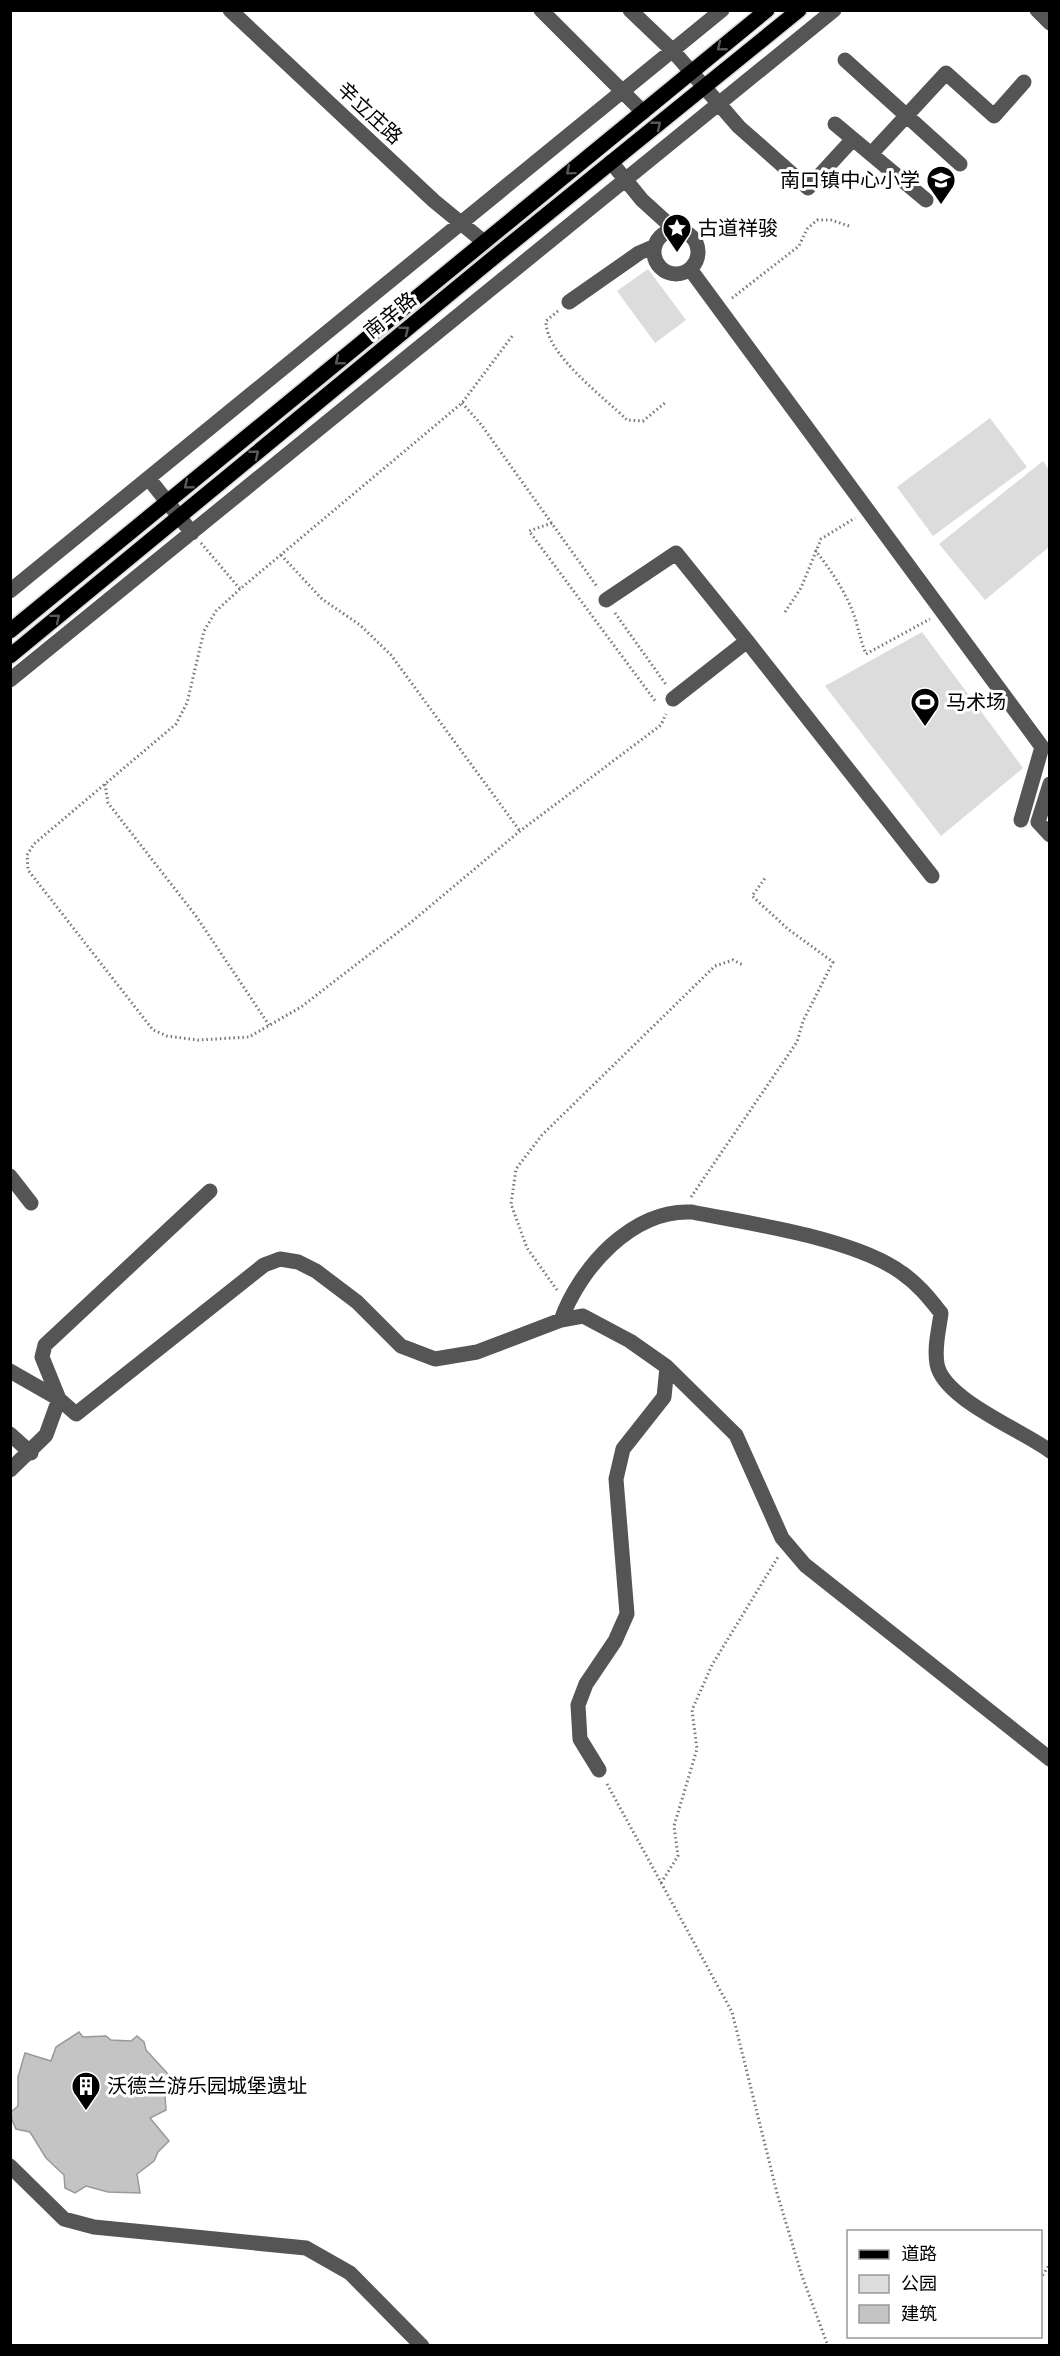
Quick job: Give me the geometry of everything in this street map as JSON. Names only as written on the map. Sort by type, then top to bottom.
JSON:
[{"type":"main road","name":"南辛路","points":[[10,631],[767,10]]},
{"type":"main road","name":"南辛路","points":[[10,656],[799,10]]},
{"type":"street","name":"辛立庄路","points":[[230,10],[460,223],[484,242]]},
{"type":"street","points":[[541,10],[643,112]]},
{"type":"street","points":[[630,10],[673,51],[739,127],[808,188],[854,140]]},
{"type":"street","points":[[10,591],[722,10]]},
{"type":"street","points":[[10,680],[834,10]]},
{"type":"street","points":[[1037,10],[1050,23]]},
{"type":"street","points":[[845,60],[960,165]]},
{"type":"street","points":[[870,154],[946,73],[994,116],[1024,82]]},
{"type":"street","points":[[835,124],[926,200]]},
{"type":"street","points":[[611,162],[625,181],[675,230],[688,234],[696,244],[697,258],[690,269],[677,274],[664,271],[655,260],[654,246]]},
{"type":"street","points":[[569,302],[639,253],[654,246],[662,235],[675,230]]},
{"type":"street","points":[[690,269],[1042,747],[1022,820]]},
{"type":"street","points":[[148,479],[192,533]]},
{"type":"street","points":[[606,600],[676,553],[932,876]]},
{"type":"street","points":[[673,699],[747,641]]},
{"type":"street","points":[[1050,784],[1038,822],[1050,835]]},
{"type":"street","points":[[10,1176],[31,1203]]},
{"type":"street","points":[[10,1470],[31,1453],[46,1435],[59,1399],[42,1357],[45,1344],[210,1191]]},
{"type":"street","points":[[561,1320],[576,1286],[604,1252],[642,1223],[676,1211],[692,1212],[804,1235],[863,1253],[901,1272],[922,1290],[940,1313],[937,1336],[938,1366],[946,1383],[974,1404],[1031,1437],[1050,1451]]},
{"type":"street","points":[[10,1371],[59,1399],[76,1414],[264,1265],[280,1259],[298,1262],[316,1271],[357,1302],[401,1346],[435,1359],[477,1352],[561,1320],[583,1316],[630,1341],[667,1367],[736,1435],[782,1538],[805,1565],[1050,1759]]},
{"type":"street","points":[[599,1770],[580,1739],[578,1705],[586,1684],[615,1641],[627,1614],[616,1479],[623,1449],[664,1397],[667,1367]]},
{"type":"street","points":[[10,1434],[31,1453]]},
{"type":"street","points":[[10,2166],[64,2219],[94,2227],[306,2248],[350,2273],[422,2346]]},
{"type":"path","points":[[718,309],[799,246],[807,229],[817,220],[831,220],[849,226]]},
{"type":"path","points":[[569,302],[546,321],[545,333],[554,349],[627,420],[643,421],[666,402]]},
{"type":"path","points":[[462,403],[480,423],[665,682],[673,699],[666,715],[661,725],[520,831],[410,923],[301,1007],[249,1036],[198,1040],[167,1036],[153,1030],[28,870],[27,855],[34,844],[176,724],[187,703],[204,631],[216,611],[462,403],[513,335]]},
{"type":"path","points":[[785,612],[801,588],[821,539],[867,510]]},
{"type":"path","points":[[552,523],[529,531],[666,715]]},
{"type":"path","points":[[192,533],[240,589]]},
{"type":"path","points":[[815,550],[831,569],[855,619],[866,654],[942,612]]},
{"type":"path","points":[[281,555],[322,598],[360,625],[391,655],[520,831]]},
{"type":"path","points":[[105,784],[108,803],[196,916],[269,1025]]},
{"type":"path","points":[[676,1211],[681,1211],[797,1042],[803,1021],[833,962],[788,929],[752,896],[766,877]]},
{"type":"path","points":[[567,1304],[527,1248],[511,1204],[516,1169],[542,1135],[715,966],[733,960],[743,965]]},
{"type":"path","points":[[661,1883],[678,1856],[674,1826],[697,1749],[692,1710],[712,1665],[777,1563],[782,1538]]},
{"type":"path","points":[[599,1770],[732,2012],[777,2193],[802,2276],[828,2346]]},
{"type":"green space","points":[[648,269],[686,320],[655,343],[617,291]]},
{"type":"green space","points":[[990,418],[1027,467],[933,536],[897,487]]},
{"type":"green space","points":[[1043,461],[1049,470],[1049,547],[985,600],[939,544]]},
{"type":"green space","name":"马术场","points":[[922,632],[1023,768],[941,836],[825,686]]},
{"type":"building","name":"沃德兰游乐园城堡遗址","points":[[79,2032],[83,2037],[106,2036],[111,2040],[131,2041],[137,2036],[144,2042],[146,2050],[168,2074],[164,2081],[166,2110],[150,2118],[169,2141],[158,2152],[154,2161],[137,2174],[140,2193],[108,2192],[86,2186],[75,2193],[65,2188],[64,2175],[46,2158],[30,2132],[16,2129],[12,2120],[11,2112],[18,2106],[18,2077],[25,2053],[51,2061],[56,2047]]},
{"type":"place","name":"南口镇中心小学","points":[[941,206]]},
{"type":"place","name":"古道祥骏","points":[[677,254]]},
{"type":"place","name":"马术场","points":[[925,728]]},
{"type":"place","name":"沃德兰游乐园城堡遗址","points":[[86,2112]]}]
